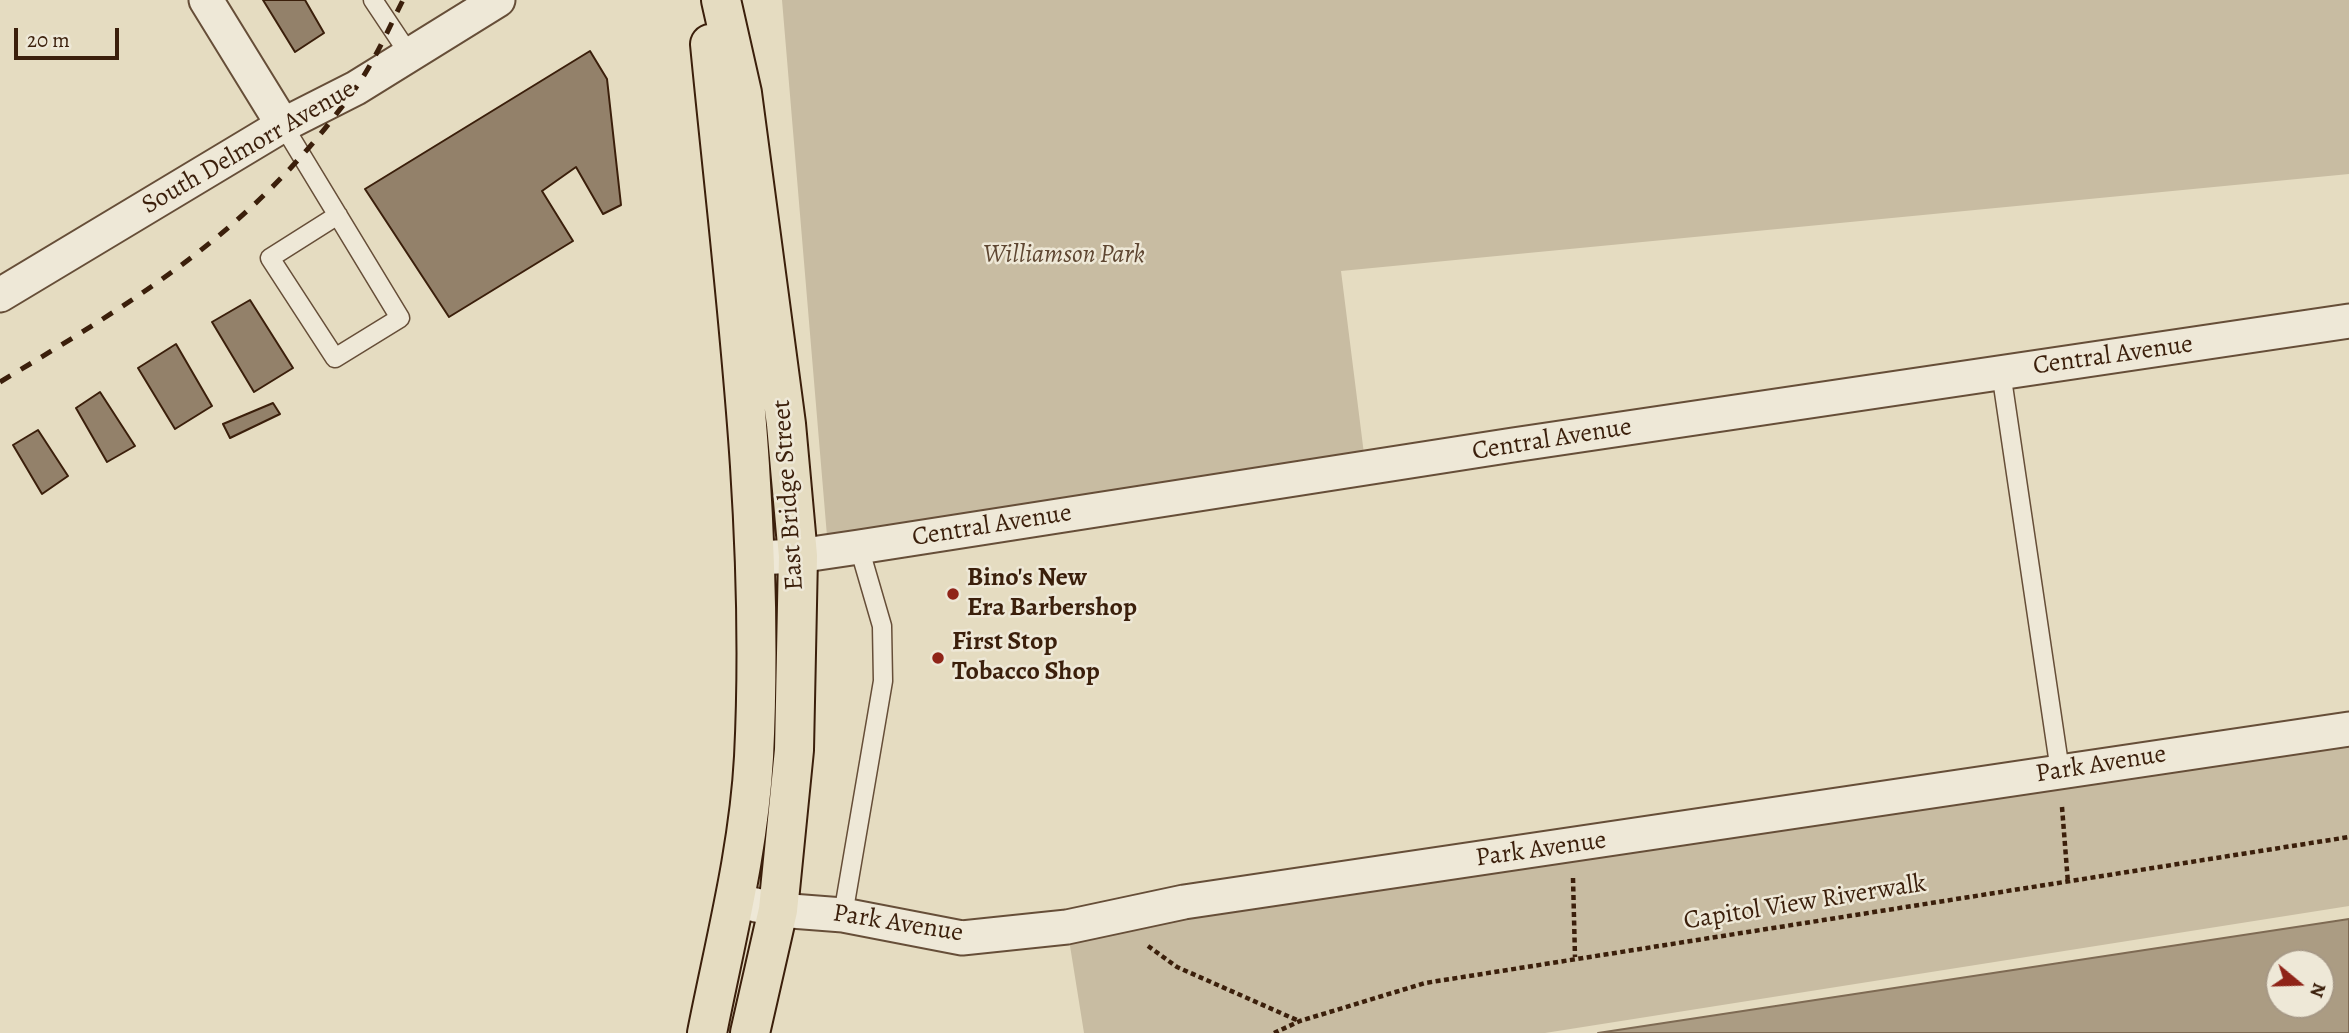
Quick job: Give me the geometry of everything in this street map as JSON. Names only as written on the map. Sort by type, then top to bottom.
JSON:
[{"type":"main road","name":"East Bridge Street","points":[[706,0],[749,446],[755,558],[754,758],[746,839],[707,1033]]},
{"type":"main road","name":"East Bridge Street","points":[[721,0],[746,117],[786,424],[798,556],[794,750],[778,909],[750,1033]]},
{"type":"street","points":[[206,0],[283,125]]},
{"type":"street","name":"South Delmorr Avenue","points":[[0,295],[283,125],[356,88],[493,2]]},
{"type":"street","name":"Central Avenue","points":[[755,558],[798,556],[859,547],[2349,321]]},
{"type":"street","name":"Park Avenue","points":[[734,900],[778,909],[843,915],[962,938],[1067,927],[1184,902],[2349,729]]},
{"type":"lane","points":[[373,0],[409,54]]},
{"type":"lane","points":[[283,125],[338,215],[400,318],[335,358],[271,258],[338,215]]},
{"type":"lane","points":[[2001,372],[2060,771]]},
{"type":"lane","points":[[843,915],[883,681],[881,626],[859,547]]},
{"type":"path","points":[[2063,837],[2068,883]]},
{"type":"path","name":"Capitol View Riverwalk","points":[[1274,1033],[1300,1021],[1425,983],[1576,957],[2068,883],[2349,837]]},
{"type":"path","points":[[1575,917],[1576,957]]},
{"type":"path","points":[[1109,918],[1177,967],[1300,1021]]},
{"type":"green space","name":"Williamson Park","points":[[782,0],[2349,0],[2349,174],[1341,271],[1366,470],[827,536]]},
{"type":"green space","points":[[2349,733],[2349,906],[1545,1033],[1084,1033],[1067,927]]},
{"type":"shaded area","points":[[2349,919],[2349,1033],[1598,1033]]},
{"type":"building","points":[[263,0],[305,0],[324,33],[295,52]]},
{"type":"building","points":[[590,51],[607,79],[621,205],[603,214],[576,167],[542,191],[573,241],[449,317],[365,189]]},
{"type":"building","points":[[250,300],[293,368],[254,392],[212,322]]},
{"type":"building","points":[[176,344],[212,406],[175,429],[138,368]]},
{"type":"building","points":[[100,392],[135,446],[107,462],[76,408]]},
{"type":"building","points":[[273,403],[280,414],[230,438],[223,424]]},
{"type":"building","points":[[38,430],[68,476],[42,494],[13,445]]},
{"type":"railway","points":[[0,382],[149,288],[194,256],[236,221],[277,182],[317,138],[355,89],[375,57],[403,0]]},
{"type":"place","name":"Bino's New Era Barbershop","points":[[953,594]]},
{"type":"place","name":"First Stop Tobacco Shop","points":[[938,658]]}]
